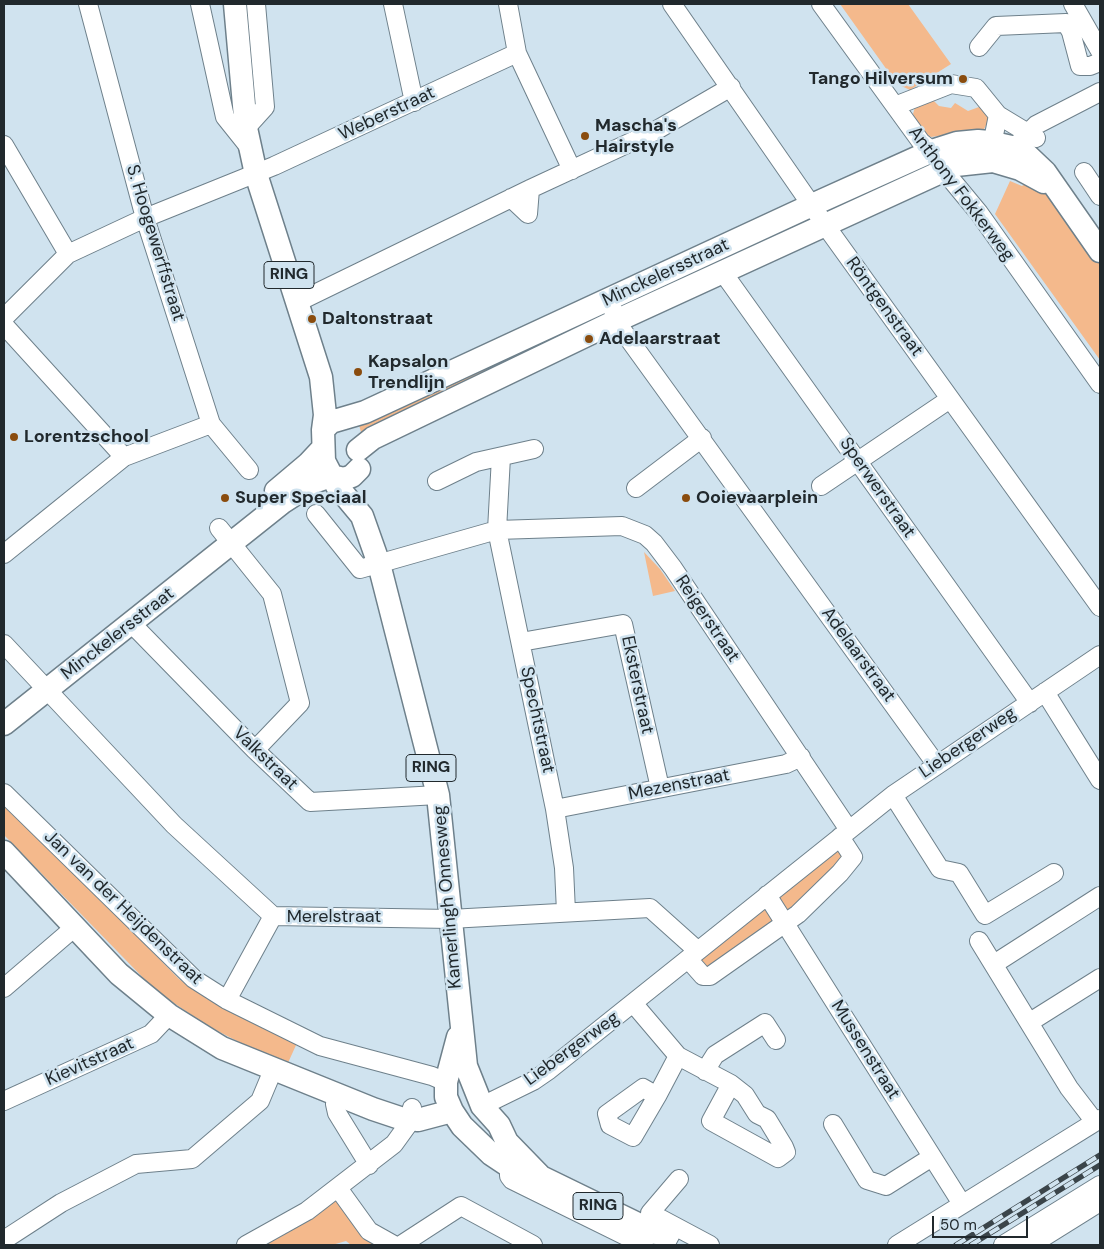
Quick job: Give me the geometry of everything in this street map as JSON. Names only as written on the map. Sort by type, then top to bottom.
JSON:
[{"type":"main road","name":"Kamerlingh Onnesweg","points":[[235,4],[248,139],[256,174],[321,377],[325,415],[324,461],[331,476],[362,516]]},
{"type":"main road","name":"Minckelersstraat","points":[[4,724],[43,686],[229,540],[305,486],[331,476],[344,479],[352,476],[358,459],[373,438],[812,205],[932,151],[968,141],[989,142],[1024,148]]},
{"type":"main road","name":"Minckelersstraat","points":[[4,708],[43,686],[132,624],[229,540],[304,468],[332,422],[349,418],[613,310],[725,272],[945,170],[976,161],[993,161],[1024,148]]},
{"type":"main road","points":[[1024,148],[1031,173],[1053,186],[1100,251]]},
{"type":"main road","name":"Kamerlingh Onnesweg","points":[[321,377],[349,418],[356,435],[362,516],[379,564],[438,795],[461,1027],[466,1066],[472,1084]]},
{"type":"main road","points":[[4,852],[119,974],[169,1015],[222,1048],[337,1094],[411,1114],[419,1108],[448,1097],[463,1080],[472,1084]]},
{"type":"main road","name":"Kamerlingh Onnesweg","points":[[448,1097],[461,1027]]},
{"type":"main road","name":"RING","points":[[472,1084],[492,1102],[499,1125],[507,1142],[541,1177]]},
{"type":"main road","name":"RING","points":[[448,1097],[462,1126],[476,1141],[509,1166],[541,1177],[658,1233]]},
{"type":"main road","points":[[476,1141],[489,1142],[495,1139],[499,1125]]},
{"type":"street","name":"S. Hoogewerffstraat","points":[[88,4],[145,218],[211,424],[249,470]]},
{"type":"street","name":"Kamerlingh Onnesweg","points":[[200,4],[225,117],[248,139]]},
{"type":"street","points":[[248,139],[265,107],[256,4]]},
{"type":"street","points":[[393,4],[414,102]]},
{"type":"street","points":[[508,4],[517,53],[572,170]]},
{"type":"street","name":"Röntgenstraat","points":[[672,4],[825,225],[1100,607]]},
{"type":"street","name":"Anthony Fokkerweg","points":[[822,4],[921,142],[932,151],[1100,384]]},
{"type":"street","points":[[1073,4],[1100,51]]},
{"type":"street","points":[[979,47],[996,26],[1066,23],[1071,32],[1080,66],[1090,66],[1100,62]]},
{"type":"street","name":"Weberstraat","points":[[4,318],[68,254],[145,218],[256,174],[517,53]]},
{"type":"street","points":[[895,106],[951,84],[976,88],[1024,148]]},
{"type":"street","points":[[298,302],[511,198],[655,131],[731,87]]},
{"type":"street","points":[[1024,148],[1036,125],[1100,92]]},
{"type":"street","points":[[1024,148],[1050,126],[1100,102]]},
{"type":"street","points":[[989,142],[994,136],[998,115]]},
{"type":"street","points":[[4,145],[68,254]]},
{"type":"street","points":[[1084,172],[1100,196]]},
{"type":"street","name":"Sperwerstraat","points":[[725,272],[729,281],[1030,702]]},
{"type":"street","name":"Adelaarstraat","points":[[613,310],[623,331],[936,764]]},
{"type":"street","points":[[7,337],[124,457]]},
{"type":"street","points":[[821,486],[950,399]]},
{"type":"street","points":[[4,554],[124,457],[211,424]]},
{"type":"street","points":[[636,488],[702,438]]},
{"type":"street","points":[[437,481],[476,462],[534,449]]},
{"type":"street","points":[[498,530],[501,457]]},
{"type":"street","points":[[316,514],[360,569],[379,564]]},
{"type":"street","name":"Reigerstraat","points":[[379,564],[498,530],[622,526],[645,535],[654,542],[673,568],[801,757],[845,833]]},
{"type":"street","name":"Spechtstraat","points":[[498,530],[555,809],[564,868],[566,912]]},
{"type":"street","points":[[229,540],[272,594],[300,704],[255,750]]},
{"type":"street","name":"Valkstraat","points":[[132,624],[255,750],[310,802],[438,795]]},
{"type":"street","name":"Eksterstraat","points":[[521,642],[624,624],[660,788]]},
{"type":"street","name":"Merelstraat","points":[[4,644],[174,825],[273,916],[450,919],[650,908],[693,955]]},
{"type":"street","name":"Liebergerweg","points":[[492,1102],[533,1081],[893,795],[936,764],[1100,655]]},
{"type":"street","points":[[1045,692],[1100,780]]},
{"type":"street","name":"Mezenstraat","points":[[555,809],[786,764],[801,757]]},
{"type":"street","name":"Jan van der Heijdenstraat","points":[[4,793],[179,967],[194,979],[226,1000],[320,1046],[432,1076],[448,1097]]},
{"type":"street","points":[[893,795],[940,868],[959,873],[985,915],[1054,873]]},
{"type":"street","points":[[693,955],[703,976],[710,976],[786,924],[840,874],[853,856],[845,833]]},
{"type":"street","name":"Mussenstraat","points":[[767,895],[962,1204]]},
{"type":"street","points":[[994,964],[1100,896]]},
{"type":"street","points":[[226,1000],[273,916]]},
{"type":"street","points":[[4,988],[75,927]]},
{"type":"street","points":[[897,1245],[1098,1120],[1069,1088],[979,941]]},
{"type":"street","points":[[1030,1022],[1100,978]]},
{"type":"street","name":"Liebergerweg","points":[[633,1003],[678,1056],[731,1084]]},
{"type":"street","name":"Kievitstraat","points":[[4,1101],[151,1034],[169,1015]]},
{"type":"street","points":[[705,1071],[716,1055],[765,1023],[776,1040]]},
{"type":"street","points":[[657,1096],[678,1056]]},
{"type":"street","points":[[4,1240],[61,1203],[136,1164],[192,1159],[260,1101],[273,1070]]},
{"type":"street","points":[[337,1094],[335,1104],[337,1113],[369,1165]]},
{"type":"street","points":[[246,1245],[307,1210],[369,1165],[394,1144],[411,1114]]},
{"type":"street","points":[[833,1124],[867,1180],[886,1186],[932,1157]]},
{"type":"street","points":[[509,1166],[508,1176],[512,1180],[658,1233],[710,1245]]},
{"type":"street","points":[[658,1233],[679,1179]]},
{"type":"street","points":[[1003,1245],[1100,1185]]},
{"type":"street","points":[[338,1188],[370,1231],[394,1245]]},
{"type":"street","points":[[1031,1245],[1100,1202]]},
{"type":"street","points":[[401,1245],[461,1206],[533,1245]]},
{"type":"shaded area","points":[[840,4],[908,4],[951,64],[910,90],[897,84]]},
{"type":"shaded area","points":[[933,100],[939,106],[951,108],[955,103],[968,111],[979,107],[986,110],[990,118],[984,129],[931,137],[921,131],[913,114],[915,107]]},
{"type":"shaded area","points":[[1031,180],[1043,188],[1100,262],[1100,360],[995,214],[1010,181],[1022,186]]},
{"type":"shaded area","points":[[605,313],[606,318],[362,436],[358,421]]},
{"type":"shaded area","points":[[644,552],[660,569],[675,591],[653,596]]},
{"type":"shaded area","points":[[4,800],[179,979],[209,1000],[297,1043],[287,1065],[208,1026],[156,991],[4,835]]},
{"type":"shaded area","points":[[842,848],[846,855],[793,912],[786,914],[778,902],[781,890],[834,849]]},
{"type":"shaded area","points":[[765,909],[772,912],[777,920],[704,972],[697,958],[758,910]]},
{"type":"shaded area","points":[[346,1192],[365,1222],[401,1245],[351,1245],[346,1241],[332,1245],[264,1245]]},
{"type":"tunnel","points":[[656,1233],[682,1245]]},
{"type":"railway","points":[[956,1245],[1100,1155]]},
{"type":"railway","points":[[971,1245],[1100,1165]]},
{"type":"place","name":"Tango Hilversum","points":[[963,79]]},
{"type":"place","name":"Mascha's Hairstyle","points":[[585,136]]},
{"type":"place","name":"Daltonstraat","points":[[312,319]]},
{"type":"place","name":"Adelaarstraat","points":[[589,339]]},
{"type":"place","name":"Kapsalon Trendlijn","points":[[358,372]]},
{"type":"place","name":"Lorentzschool","points":[[14,437]]},
{"type":"place","name":"Super Speciaal","points":[[225,498]]},
{"type":"place","name":"Ooievaarplein","points":[[686,498]]}]
